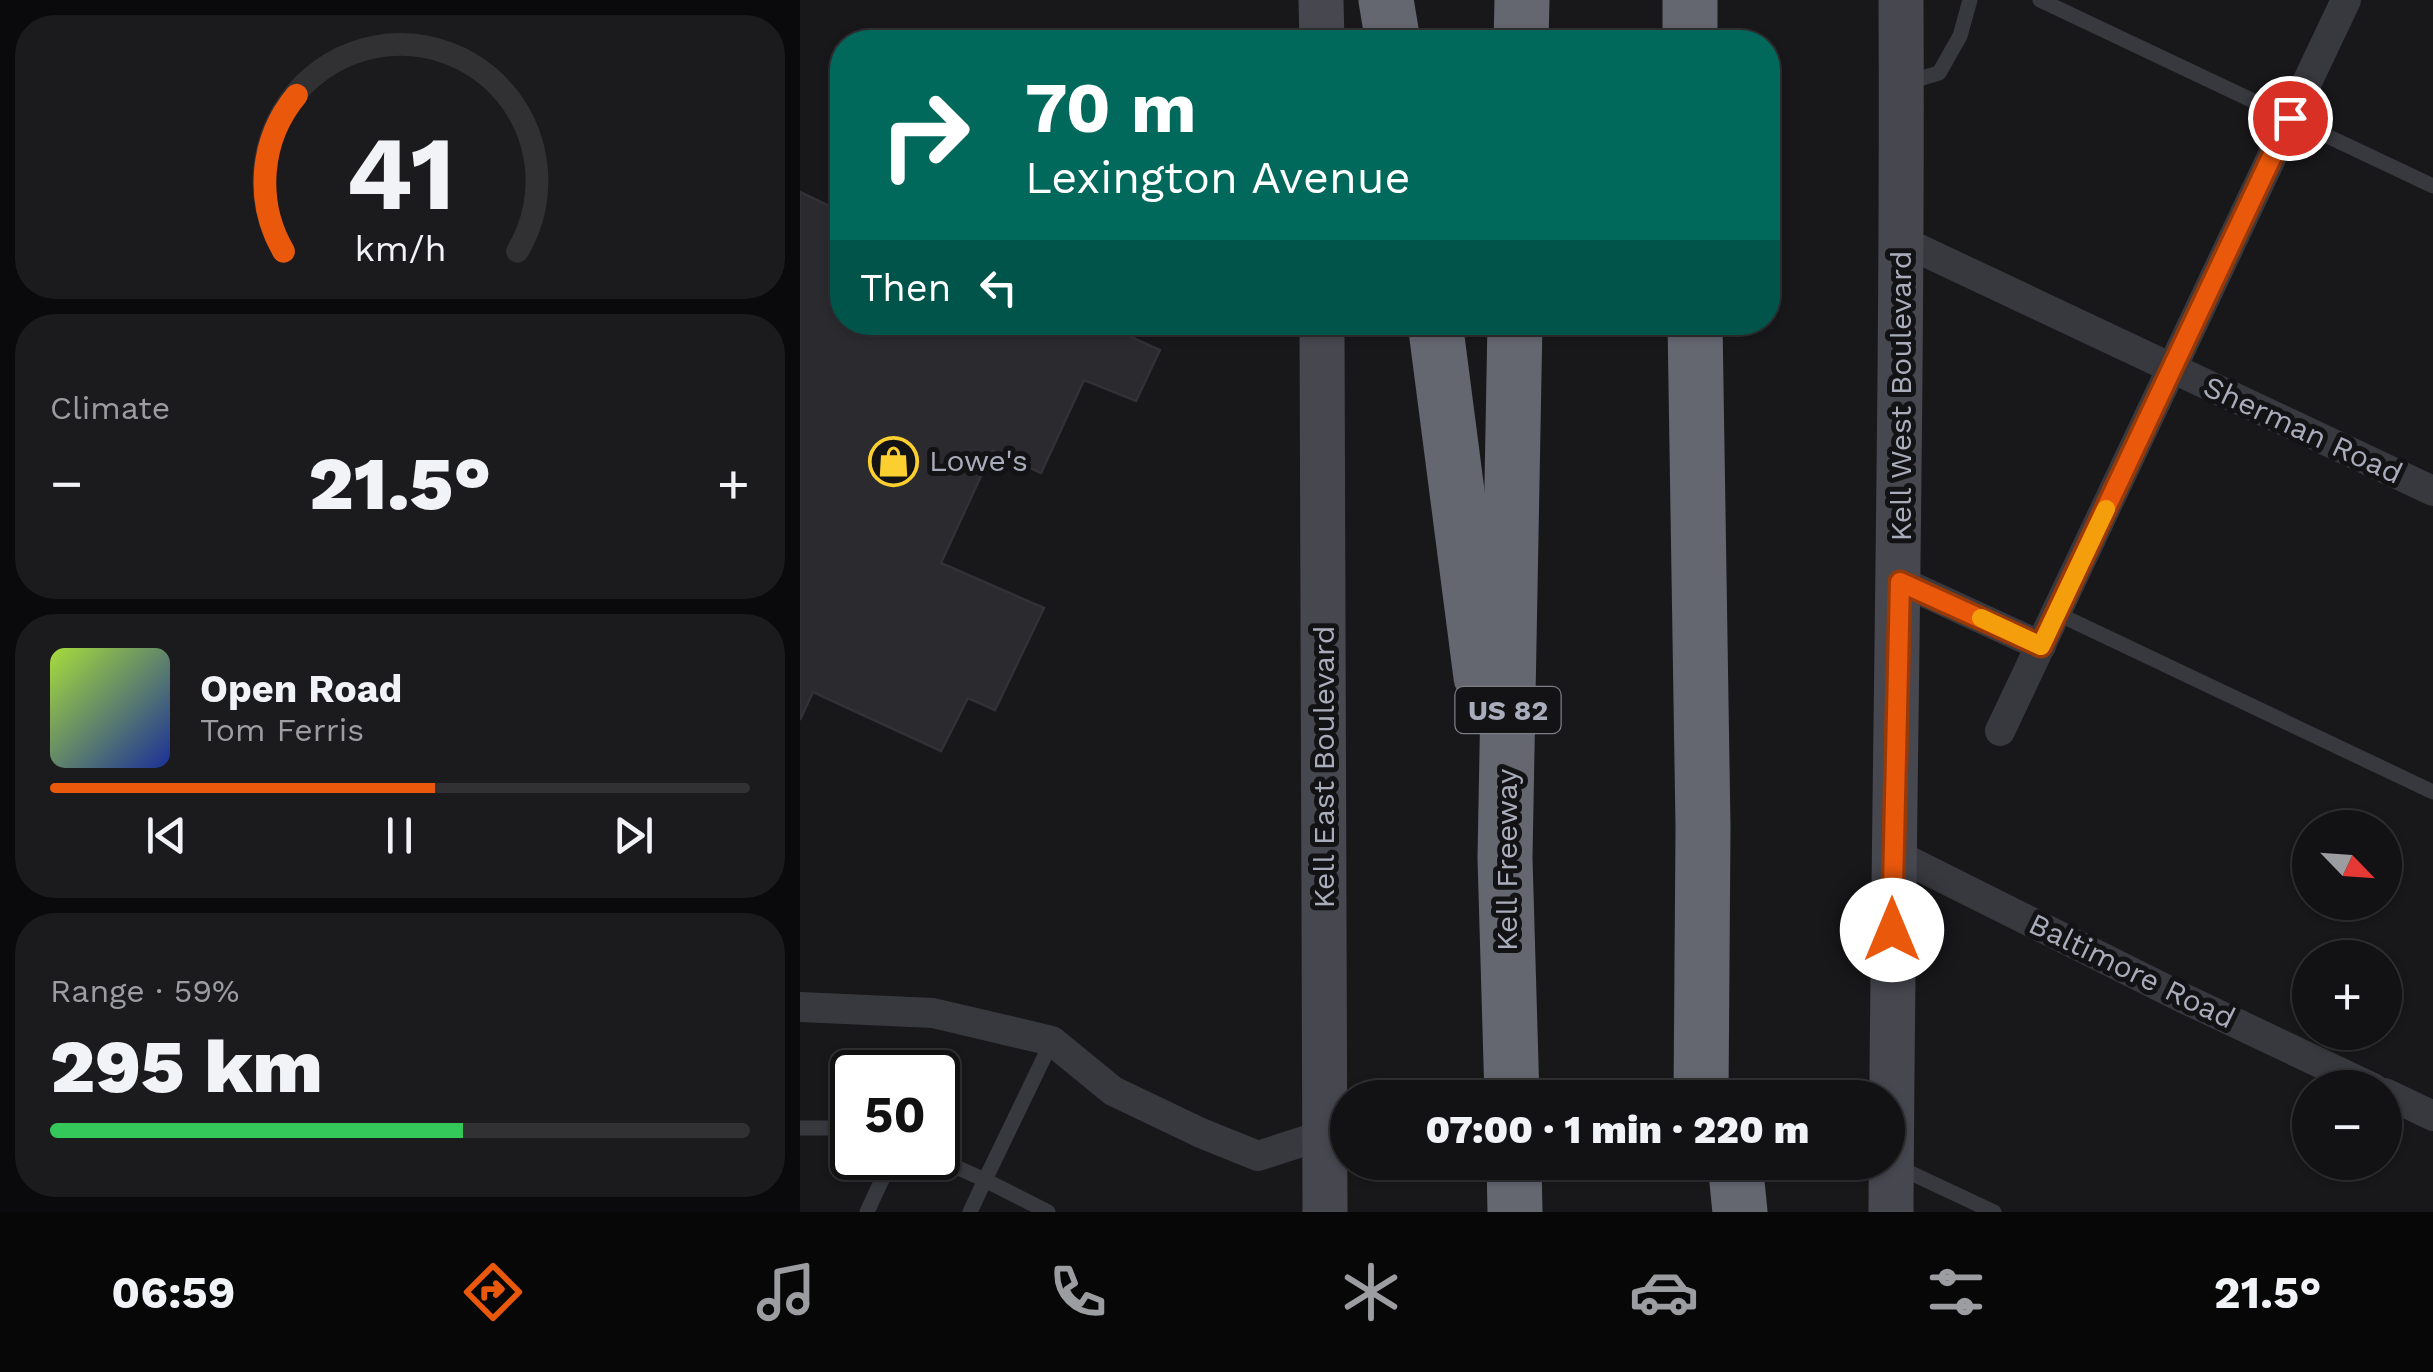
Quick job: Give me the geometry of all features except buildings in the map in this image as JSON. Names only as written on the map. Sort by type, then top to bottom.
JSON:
[{"type":"highway","points":[[1386,0],[1391,30]]},
{"type":"highway","points":[[1521,30],[1522,0]]},
{"type":"highway","points":[[1690,0],[1690,30]]},
{"type":"highway","points":[[1437,335],[1505,858]]},
{"type":"highway","name":"Kell Freeway","points":[[1511,1080],[1505,858],[1515,335]]},
{"type":"highway","points":[[1695,335],[1703,827],[1702,1080]]},
{"type":"highway","points":[[1703,827],[1727,1080]]},
{"type":"highway","points":[[1514,1180],[1515,1212]]},
{"type":"highway","points":[[1701,1180],[1701,1212]]},
{"type":"highway","points":[[1737,1180],[1740,1212]]},
{"type":"main road","points":[[1322,0],[1322,30]]},
{"type":"main road","name":"Kell West Boulevard","points":[[1892,1080],[1900,582],[1901,0]]},
{"type":"main road","name":"Kell East Boulevard","points":[[1322,335],[1326,1212]]},
{"type":"main road","name":"Kell West Boulevard","points":[[1891,1180],[1891,1212]]},
{"type":"street","points":[[2000,731],[2346,0]]},
{"type":"street","name":"Sherman Road","points":[[1902,241],[2433,491]]},
{"type":"street","points":[[1900,582],[2041,646]]},
{"type":"street","name":"Baltimore Road","points":[[1893,853],[2335,1070]]},
{"type":"street","points":[[800,1008],[934,1013],[1052,1041],[1114,1091],[1258,1156],[1326,1134]]},
{"type":"street","points":[[2402,1101],[2433,1116]]},
{"type":"lane","points":[[1901,84],[1939,74],[1960,36],[1970,0]]},
{"type":"lane","points":[[2040,0],[2433,186]]},
{"type":"lane","points":[[2056,612],[2433,792]]},
{"type":"lane","points":[[970,1212],[1052,1041]]},
{"type":"lane","points":[[800,1128],[830,1128]]},
{"type":"lane","points":[[960,1169],[1048,1212]]},
{"type":"lane","points":[[1905,1171],[1994,1212]]},
{"type":"lane","points":[[866,1212],[881,1180]]},
{"type":"slow traffic","points":[[1981,618],[2041,646],[2106,509]]},
{"type":"place","name":"Lowe's","points":[[894,461]]},
{"type":"route","points":[[1892,930],[1900,582],[2041,646],[2290,118]]}]
